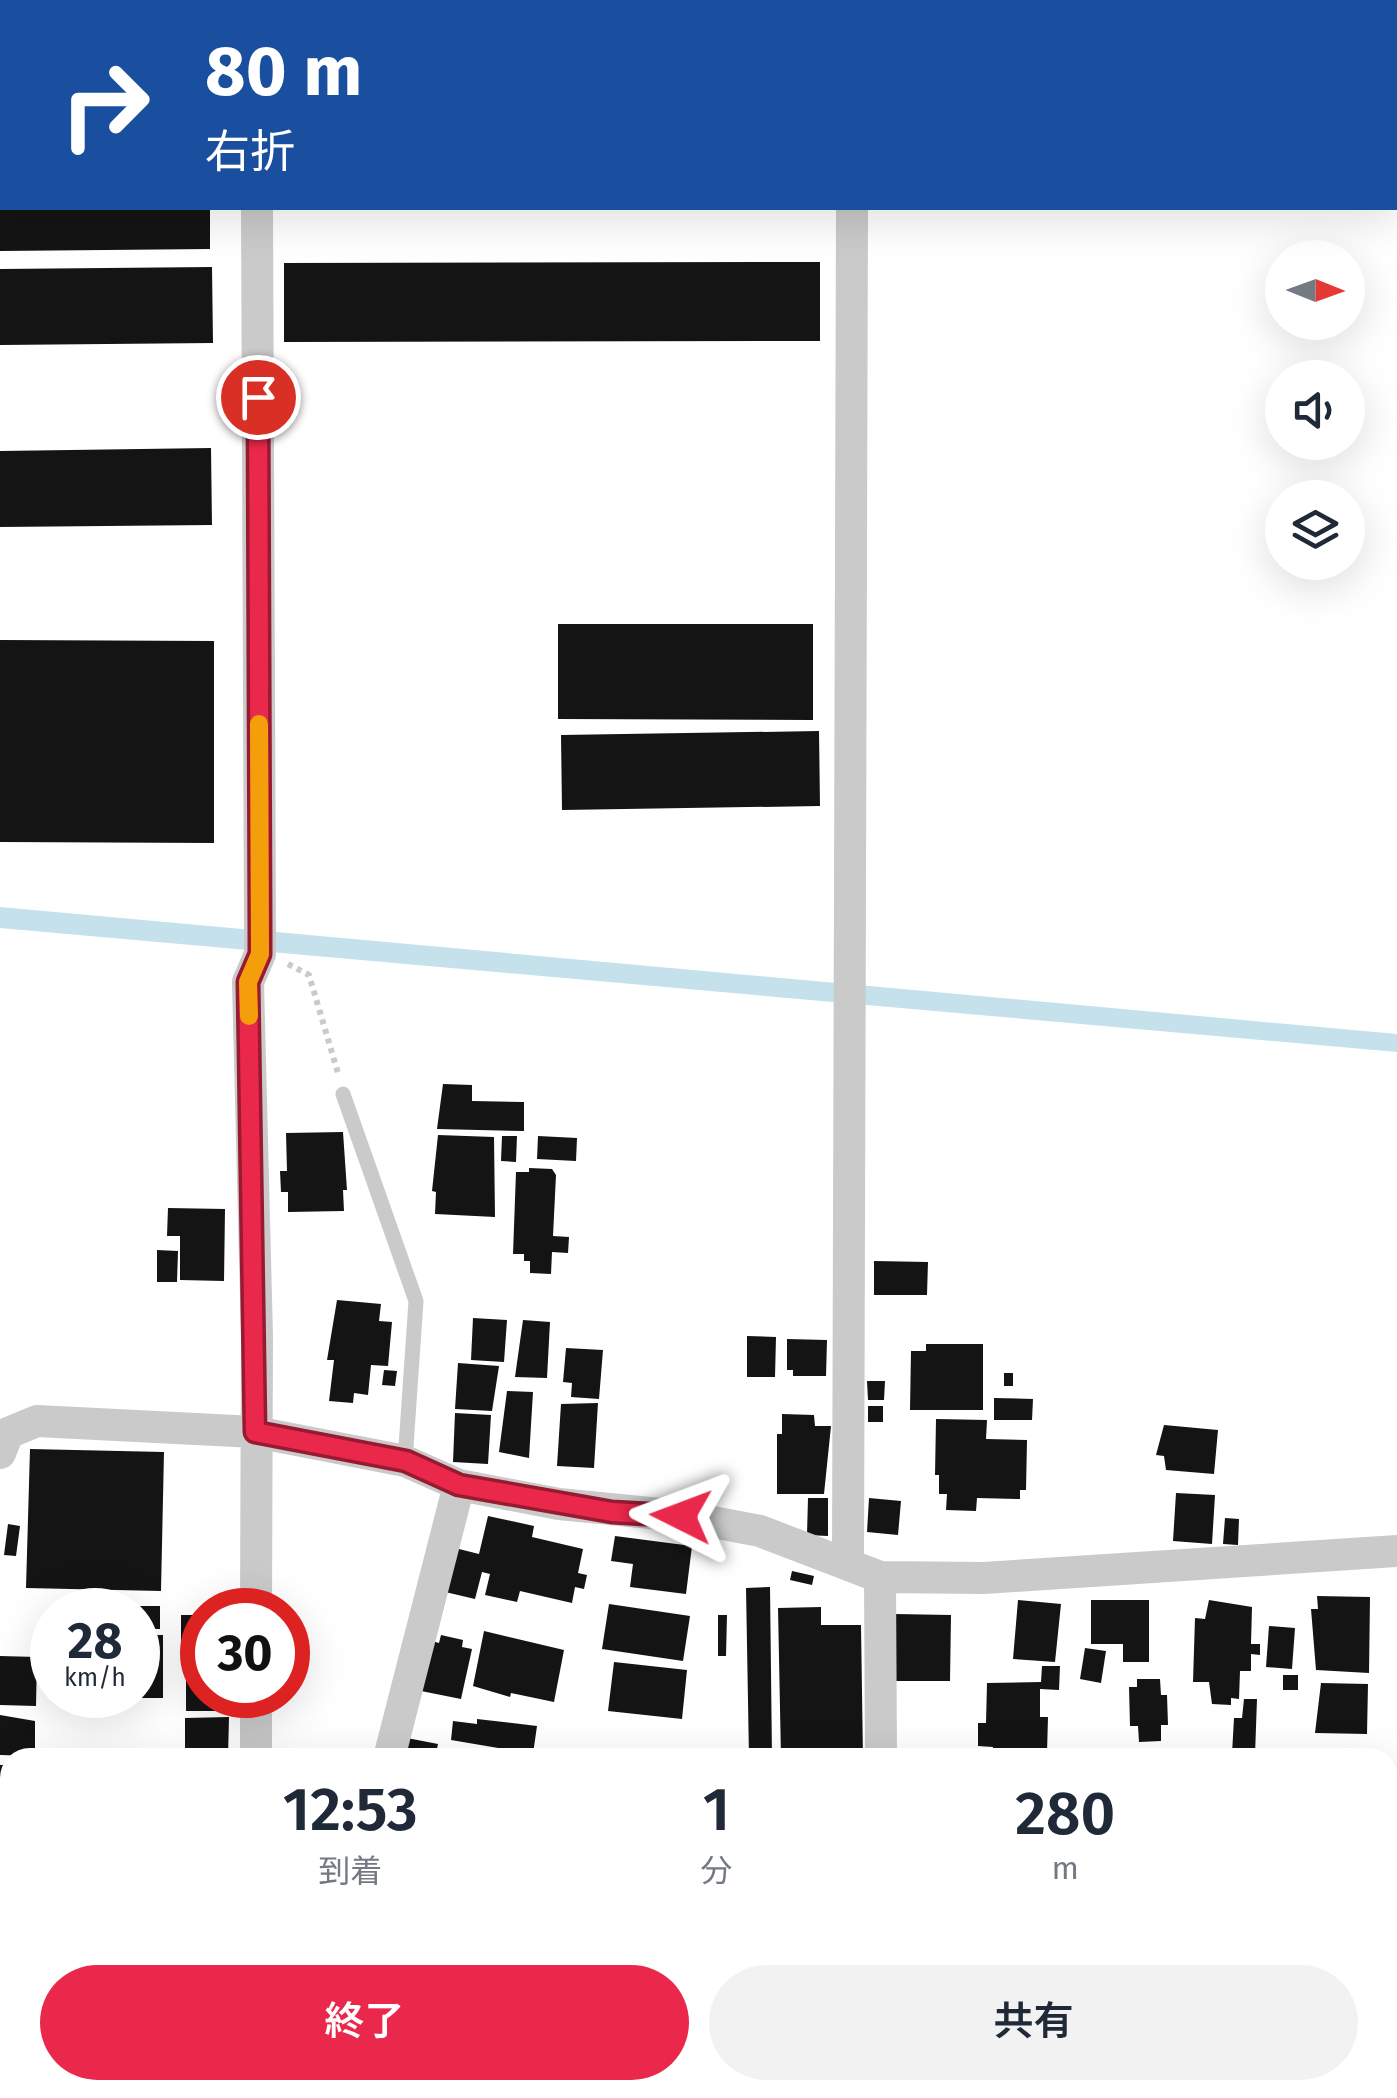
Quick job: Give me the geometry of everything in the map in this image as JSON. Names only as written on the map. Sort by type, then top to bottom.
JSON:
[{"type":"street","points":[[256,1588],[248,982],[258,949],[257,210]]},
{"type":"street","points":[[848,1562],[852,210]]},
{"type":"street","points":[[0,1453],[8,1433],[37,1420],[255,1432],[406,1461],[459,1485],[559,1504],[681,1516],[760,1531],[880,1577],[984,1578],[1397,1551]]},
{"type":"street","points":[[391,1748],[459,1485]]},
{"type":"street","points":[[880,1577],[881,1748]]},
{"type":"street","points":[[256,1718],[256,1748]]},
{"type":"lane","points":[[343,1094],[416,1301],[406,1461]]},
{"type":"path","points":[[258,949],[296,964],[310,975],[343,1094]]},
{"type":"water","points":[[0,907],[1397,1034],[1397,1052],[0,928]]},
{"type":"building","points":[[0,210],[210,210],[210,249],[0,251]]},
{"type":"building","points":[[820,262],[820,341],[284,342],[284,263]]},
{"type":"building","points":[[212,267],[213,343],[0,345],[0,269]]},
{"type":"building","points":[[211,448],[212,525],[0,527],[0,451]]},
{"type":"building","points":[[558,624],[813,624],[813,720],[558,719]]},
{"type":"building","points":[[0,640],[214,641],[214,843],[0,842]]},
{"type":"building","points":[[819,731],[820,806],[562,810],[561,735]]},
{"type":"building","points":[[443,1084],[472,1085],[472,1101],[524,1102],[524,1131],[437,1129]]},
{"type":"building","points":[[343,1132],[347,1190],[343,1190],[344,1211],[288,1212],[288,1192],[281,1192],[280,1171],[287,1171],[286,1133]]},
{"type":"building","points":[[438,1135],[494,1137],[495,1217],[435,1214],[436,1192],[432,1191]]},
{"type":"building","points":[[502,1136],[517,1136],[516,1162],[501,1161]]},
{"type":"building","points":[[538,1136],[577,1138],[576,1161],[537,1159]]},
{"type":"building","points":[[529,1168],[552,1169],[556,1175],[553,1236],[569,1237],[568,1253],[552,1252],[551,1274],[530,1273],[530,1261],[524,1261],[524,1254],[513,1254],[516,1172],[529,1172]]},
{"type":"building","points":[[168,1208],[225,1209],[224,1281],[180,1280],[180,1236],[167,1236]]},
{"type":"building","points":[[157,1250],[178,1251],[177,1282],[157,1282]]},
{"type":"building","points":[[874,1261],[928,1262],[927,1295],[874,1295]]},
{"type":"building","points":[[337,1300],[381,1304],[379,1321],[392,1322],[388,1366],[371,1365],[368,1395],[354,1393],[353,1403],[329,1401],[334,1360],[327,1360]]},
{"type":"building","points":[[473,1318],[507,1320],[504,1362],[471,1360]]},
{"type":"building","points":[[523,1320],[550,1322],[547,1378],[515,1377]]},
{"type":"building","points":[[747,1336],[776,1337],[775,1377],[747,1377]]},
{"type":"building","points":[[787,1339],[827,1340],[826,1376],[793,1376],[793,1370],[787,1370]]},
{"type":"building","points":[[926,1344],[983,1344],[983,1410],[910,1410],[911,1351],[926,1351]]},
{"type":"building","points":[[566,1348],[603,1350],[599,1399],[571,1397],[572,1383],[563,1382]]},
{"type":"building","points":[[458,1363],[499,1366],[492,1411],[455,1409]]},
{"type":"building","points":[[384,1370],[397,1371],[395,1386],[382,1385]]},
{"type":"building","points":[[1004,1373],[1013,1373],[1013,1386],[1004,1386]]},
{"type":"building","points":[[867,1381],[885,1381],[884,1400],[868,1400]]},
{"type":"building","points":[[507,1391],[533,1392],[529,1458],[499,1452]]},
{"type":"building","points":[[994,1398],[1033,1399],[1032,1420],[994,1420]]},
{"type":"building","points":[[598,1403],[594,1468],[557,1466],[561,1404]]},
{"type":"building","points":[[868,1406],[883,1406],[883,1422],[868,1422]]},
{"type":"building","points":[[455,1413],[491,1415],[488,1464],[453,1462]]},
{"type":"building","points":[[782,1414],[814,1415],[815,1426],[831,1426],[824,1494],[777,1494],[777,1434],[782,1434]]},
{"type":"building","points":[[936,1419],[987,1420],[986,1439],[1027,1440],[1026,1490],[1020,1490],[1020,1499],[977,1498],[976,1511],[946,1510],[947,1494],[939,1494],[939,1475],[935,1475]]},
{"type":"building","points":[[1164,1425],[1218,1430],[1214,1474],[1166,1470],[1164,1456],[1156,1455]]},
{"type":"building","points":[[30,1449],[164,1452],[161,1591],[26,1588]]},
{"type":"building","points":[[1176,1493],[1215,1495],[1212,1544],[1173,1541]]},
{"type":"building","points":[[808,1498],[828,1498],[828,1536],[807,1535]]},
{"type":"building","points":[[869,1498],[901,1501],[898,1535],[867,1532]]},
{"type":"building","points":[[488,1516],[534,1526],[532,1537],[583,1549],[578,1573],[587,1575],[584,1589],[575,1587],[572,1603],[520,1591],[517,1602],[485,1595],[490,1574],[482,1572],[475,1599],[441,1591],[451,1547],[479,1554]]},
{"type":"building","points":[[1225,1518],[1239,1519],[1238,1545],[1223,1544]]},
{"type":"building","points":[[8,1524],[20,1526],[16,1556],[4,1555]]},
{"type":"building","points":[[615,1536],[692,1546],[686,1594],[630,1587],[633,1564],[611,1561]]},
{"type":"building","points":[[792,1571],[814,1576],[812,1585],[790,1580]]},
{"type":"building","points":[[770,1587],[772,1748],[749,1748],[746,1588]]},
{"type":"building","points":[[1317,1596],[1370,1597],[1369,1673],[1316,1670],[1311,1609],[1318,1609]]},
{"type":"building","points":[[1018,1600],[1061,1604],[1055,1662],[1013,1659]]},
{"type":"building","points":[[1091,1600],[1149,1600],[1149,1662],[1123,1662],[1123,1644],[1091,1644]]},
{"type":"building","points":[[1209,1600],[1252,1607],[1251,1644],[1260,1644],[1260,1655],[1251,1654],[1251,1671],[1240,1671],[1239,1699],[1231,1698],[1231,1705],[1212,1704],[1209,1682],[1193,1682],[1195,1618],[1205,1619]]},
{"type":"building","points":[[609,1604],[690,1616],[683,1661],[602,1649]]},
{"type":"building","points":[[821,1607],[821,1625],[861,1625],[863,1748],[781,1748],[778,1608]]},
{"type":"building","points":[[895,1614],[951,1615],[950,1681],[895,1681]]},
{"type":"building","points":[[718,1615],[727,1615],[726,1656],[718,1656]]},
{"type":"building","points":[[1269,1626],[1295,1628],[1292,1669],[1266,1667]]},
{"type":"building","points":[[484,1631],[564,1650],[554,1702],[511,1693],[510,1697],[473,1686]]},
{"type":"building","points":[[160,1635],[163,1635],[160,1698]]},
{"type":"building","points":[[441,1635],[463,1640],[462,1647],[472,1649],[461,1699],[421,1691],[432,1641],[439,1643]]},
{"type":"building","points":[[1085,1648],[1106,1651],[1101,1683],[1080,1679]]},
{"type":"building","points":[[0,1656],[30,1657],[30,1706],[0,1705]]},
{"type":"building","points":[[614,1662],[687,1670],[682,1719],[608,1711]]},
{"type":"building","points":[[1042,1666],[1060,1666],[1059,1690],[1040,1689],[1040,1717],[1048,1717],[1047,1748],[978,1746],[978,1723],[986,1723],[987,1683],[1041,1682]]},
{"type":"building","points":[[1283,1675],[1298,1675],[1298,1690],[1283,1690]]},
{"type":"building","points":[[1137,1679],[1160,1679],[1161,1695],[1167,1695],[1168,1725],[1161,1725],[1161,1741],[1139,1742],[1138,1726],[1130,1726],[1129,1687],[1137,1687]]},
{"type":"building","points":[[1321,1683],[1368,1684],[1367,1734],[1315,1733]]},
{"type":"building","points":[[1244,1699],[1257,1699],[1255,1748],[1232,1748],[1234,1718],[1242,1718]]},
{"type":"building","points":[[0,1715],[35,1721],[35,1748],[0,1748]]},
{"type":"building","points":[[185,1718],[229,1718],[228,1748],[185,1748]]},
{"type":"building","points":[[477,1719],[537,1726],[534,1748],[498,1748],[451,1740],[453,1721],[477,1724]]},
{"type":"building","points":[[407,1738],[438,1744],[437,1748],[405,1748]]},
{"type":"slow traffic","points":[[249,1016],[248,982],[260,954],[259,724]]},
{"type":"route","points":[[258,397],[260,954],[248,982],[257,1337],[255,1432],[406,1461],[459,1485],[612,1512],[681,1516]]}]
